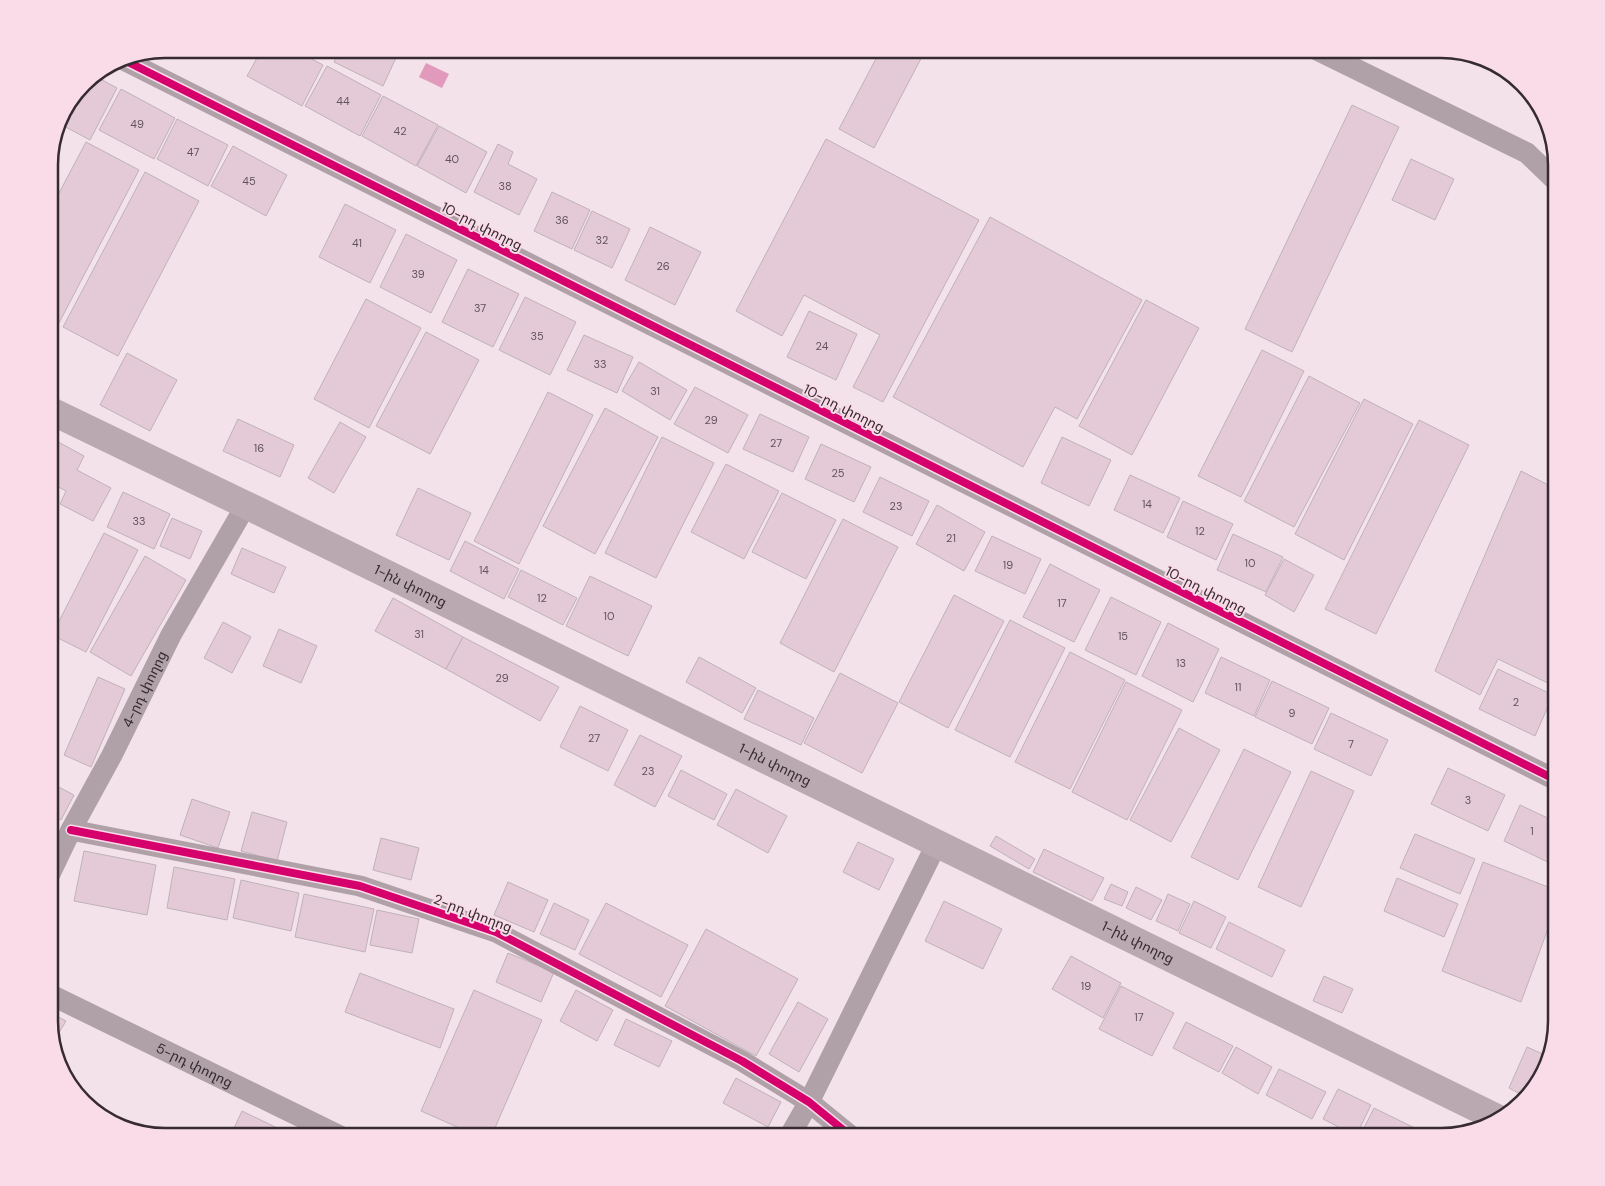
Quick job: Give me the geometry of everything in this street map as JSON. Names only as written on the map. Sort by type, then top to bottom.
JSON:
[{"type":"main road","name":"1-ին փողոց","points":[[58,414],[1491,1115]]},
{"type":"street","points":[[1333,58],[1527,153],[1548,173]]},
{"type":"street","name":"10-րդ փողոց","points":[[131,63],[1548,776]]},
{"type":"street","name":"4-րդ փողոց","points":[[58,853],[112,755],[171,635],[246,505]]},
{"type":"street","name":"2-րդ փողոց","points":[[71,830],[360,886],[496,932],[742,1061],[809,1102],[841,1128]]},
{"type":"street","points":[[794,1128],[809,1102],[937,844]]},
{"type":"street","name":"5-րդ փողոց","points":[[58,998],[324,1128]]},
{"type":"shaded area","points":[[426,63],[449,74],[442,88],[419,77]]},
{"type":"building","points":[[257,58],[310,58],[323,65],[302,106],[247,76]]},
{"type":"building","points":[[336,58],[396,58],[383,86],[334,62]]},
{"type":"building","points":[[876,58],[921,58],[874,148],[839,129]]},
{"type":"building","points":[[327,66],[381,95],[360,136],[305,106]]},
{"type":"building","points":[[101,79],[117,88],[90,140],[65,127],[80,99]]},
{"type":"building","points":[[121,89],[175,118],[154,159],[99,130]]},
{"type":"building","points":[[383,96],[438,125],[416,166],[362,136]]},
{"type":"building","points":[[1352,105],[1399,127],[1292,352],[1245,329]]},
{"type":"building","points":[[177,119],[228,145],[208,186],[157,159]]},
{"type":"building","points":[[439,126],[487,152],[466,193],[417,166]]},
{"type":"building","points":[[826,139],[979,220],[883,402],[853,387],[880,335],[804,295],[782,336],[736,311]]},
{"type":"building","points":[[86,142],[139,170],[58,325],[58,195]]},
{"type":"building","points":[[498,144],[513,152],[508,164],[537,179],[519,215],[474,192]]},
{"type":"building","points":[[233,146],[287,175],[266,216],[211,186]]},
{"type":"building","points":[[1411,159],[1454,179],[1435,220],[1392,200]]},
{"type":"building","points":[[145,172],[199,201],[118,356],[63,327]]},
{"type":"building","points":[[552,192],[590,210],[572,249],[534,231]]},
{"type":"building","points":[[345,204],[396,230],[370,283],[319,257]]},
{"type":"building","points":[[592,211],[630,229],[612,268],[574,250]]},
{"type":"building","points":[[990,217],[1142,300],[1077,419],[1055,407],[1023,467],[893,397]]},
{"type":"building","points":[[650,227],[701,252],[675,305],[625,280]]},
{"type":"building","points":[[406,234],[457,260],[431,313],[380,287]]},
{"type":"building","points":[[468,269],[519,294],[493,347],[442,322]]},
{"type":"building","points":[[525,297],[576,322],[550,375],[499,350]]},
{"type":"building","points":[[366,299],[421,328],[369,428],[314,399]]},
{"type":"building","points":[[1146,300],[1199,328],[1132,455],[1079,426]]},
{"type":"building","points":[[809,311],[857,334],[836,380],[787,357]]},
{"type":"building","points":[[426,332],[479,360],[430,454],[376,426]]},
{"type":"building","points":[[584,335],[633,357],[617,393],[567,370]]},
{"type":"building","points":[[1262,350],[1304,371],[1241,497],[1198,476]]},
{"type":"building","points":[[127,353],[177,380],[150,431],[100,405]]},
{"type":"building","points":[[639,362],[687,390],[670,420],[622,391]]},
{"type":"building","points":[[1309,376],[1360,403],[1294,527],[1244,501]]},
{"type":"building","points":[[695,387],[748,415],[728,453],[674,424]]},
{"type":"building","points":[[548,392],[593,415],[519,564],[474,541]]},
{"type":"building","points":[[1364,399],[1413,424],[1344,560],[1295,534]]},
{"type":"building","points":[[605,408],[658,437],[595,554],[543,526]]},
{"type":"building","points":[[760,414],[809,437],[793,472],[743,449]]},
{"type":"building","points":[[238,419],[294,445],[280,477],[223,451]]},
{"type":"building","points":[[1419,420],[1469,445],[1376,634],[1325,609]]},
{"type":"building","points":[[340,422],[366,437],[334,493],[308,478]]},
{"type":"building","points":[[662,437],[714,463],[656,578],[605,553]]},
{"type":"building","points":[[1062,437],[1111,460],[1089,506],[1041,483]]},
{"type":"building","points":[[58,442],[84,456],[77,470],[111,488],[93,521],[60,504],[66,491],[58,487]]},
{"type":"building","points":[[821,444],[871,467],[854,502],[805,479]]},
{"type":"building","points":[[726,464],[779,491],[744,559],[691,532]]},
{"type":"building","points":[[1521,471],[1548,485],[1548,683],[1498,659],[1480,695],[1435,671]]},
{"type":"building","points":[[1130,475],[1180,498],[1163,533],[1114,510]]},
{"type":"building","points":[[880,477],[929,501],[912,536],[863,512]]},
{"type":"building","points":[[418,488],[471,513],[449,560],[396,535]]},
{"type":"building","points":[[123,492],[170,514],[154,549],[107,527]]},
{"type":"building","points":[[782,493],[836,520],[806,579],[752,552]]},
{"type":"building","points":[[1183,501],[1233,524],[1216,560],[1167,537]]},
{"type":"building","points":[[937,505],[985,532],[964,571],[916,544]]},
{"type":"building","points":[[172,518],[202,531],[190,559],[160,546]]},
{"type":"building","points":[[843,519],[898,547],[834,672],[780,643]]},
{"type":"building","points":[[104,533],[138,550],[86,652],[58,638],[58,623]]},
{"type":"building","points":[[1233,534],[1283,557],[1266,592],[1217,570]]},
{"type":"building","points":[[992,536],[1041,559],[1025,594],[975,571]]},
{"type":"building","points":[[465,541],[519,569],[504,599],[450,571]]},
{"type":"building","points":[[242,548],[286,567],[274,593],[231,574]]},
{"type":"building","points":[[145,556],[186,580],[131,676],[90,652]]},
{"type":"building","points":[[1284,559],[1314,575],[1294,612],[1265,595]]},
{"type":"building","points":[[1050,564],[1100,590],[1074,642],[1023,617]]},
{"type":"building","points":[[521,570],[577,598],[563,625],[508,597]]},
{"type":"building","points":[[590,576],[652,606],[628,656],[566,626]]},
{"type":"building","points":[[954,595],[1004,621],[948,728],[899,702]]},
{"type":"building","points":[[1111,597],[1161,622],[1136,675],[1085,650]]},
{"type":"building","points":[[393,598],[463,637],[446,669],[375,631]]},
{"type":"building","points":[[1010,620],[1065,648],[1010,757],[955,730]]},
{"type":"building","points":[[223,622],[251,637],[232,673],[204,658]]},
{"type":"building","points":[[1168,623],[1219,649],[1193,702],[1142,676]]},
{"type":"building","points":[[279,629],[317,646],[301,683],[263,666]]},
{"type":"building","points":[[463,637],[559,687],[540,721],[446,669]]},
{"type":"building","points":[[1070,652],[1125,680],[1070,789],[1015,762]]},
{"type":"building","points":[[699,657],[756,688],[742,713],[686,682]]},
{"type":"building","points":[[1221,657],[1270,680],[1254,716],[1205,693]]},
{"type":"building","points":[[1498,669],[1548,693],[1548,706],[1535,736],[1479,709]]},
{"type":"building","points":[[840,673],[898,703],[862,773],[804,743]]},
{"type":"building","points":[[98,677],[125,689],[91,767],[64,755]]},
{"type":"building","points":[[1272,681],[1329,708],[1312,744],[1255,717]]},
{"type":"building","points":[[1126,682],[1182,710],[1127,820],[1072,792]]},
{"type":"building","points":[[758,690],[814,718],[801,745],[744,719]]},
{"type":"building","points":[[580,706],[628,730],[608,771],[560,747]]},
{"type":"building","points":[[1331,713],[1388,740],[1371,776],[1314,749]]},
{"type":"building","points":[[1179,728],[1220,750],[1171,842],[1130,820]]},
{"type":"building","points":[[640,735],[682,756],[655,807],[614,785]]},
{"type":"building","points":[[1244,749],[1291,772],[1238,880],[1191,857]]},
{"type":"building","points":[[1448,768],[1505,795],[1488,831],[1431,804]]},
{"type":"building","points":[[681,770],[727,794],[714,820],[668,796]]},
{"type":"building","points":[[1311,771],[1354,791],[1301,907],[1258,887]]},
{"type":"building","points":[[58,787],[74,795],[61,820],[58,818]]},
{"type":"building","points":[[736,789],[787,816],[768,853],[717,825]]},
{"type":"building","points":[[192,799],[230,812],[218,848],[180,835]]},
{"type":"building","points":[[1520,805],[1548,818],[1548,862],[1504,841]]},
{"type":"building","points":[[252,812],[287,822],[277,861],[241,851]]},
{"type":"building","points":[[1415,834],[1475,859],[1460,894],[1400,868]]},
{"type":"building","points":[[996,836],[1035,859],[1029,869],[990,846]]},
{"type":"building","points":[[381,838],[419,848],[411,880],[373,870]]},
{"type":"building","points":[[858,842],[894,859],[879,890],[843,872]]},
{"type":"building","points":[[1044,849],[1104,878],[1092,901],[1033,872]]},
{"type":"building","points":[[84,851],[156,865],[147,915],[74,901]]},
{"type":"building","points":[[1483,862],[1548,887],[1548,929],[1521,1002],[1442,971]]},
{"type":"building","points":[[174,867],[235,879],[227,920],[167,908]]},
{"type":"building","points":[[1397,878],[1458,904],[1444,937],[1384,911]]},
{"type":"building","points":[[241,880],[299,893],[291,931],[233,918]]},
{"type":"building","points":[[508,882],[548,900],[534,932],[494,915]]},
{"type":"building","points":[[1111,884],[1128,892],[1122,906],[1104,899]]},
{"type":"building","points":[[1136,887],[1162,900],[1151,920],[1126,908]]},
{"type":"building","points":[[304,894],[374,909],[365,952],[295,937]]},
{"type":"building","points":[[1168,894],[1190,904],[1178,931],[1156,921]]},
{"type":"building","points":[[944,901],[1002,929],[983,969],[925,941]]},
{"type":"building","points":[[1194,901],[1226,917],[1211,948],[1179,933]]},
{"type":"building","points":[[554,903],[589,920],[575,950],[540,934]]},
{"type":"building","points":[[606,903],[688,945],[661,997],[579,954]]},
{"type":"building","points":[[377,910],[419,919],[412,953],[370,945]]},
{"type":"building","points":[[1229,922],[1285,950],[1272,977],[1216,949]]},
{"type":"building","points":[[706,929],[798,979],[756,1056],[665,1006]]},
{"type":"building","points":[[508,953],[554,972],[541,1002],[496,982]]},
{"type":"building","points":[[1071,956],[1121,983],[1103,1018],[1052,989]]},
{"type":"building","points":[[360,973],[454,1009],[440,1048],[345,1012]]},
{"type":"building","points":[[1324,976],[1353,989],[1342,1013],[1313,1001]]},
{"type":"building","points":[[1121,986],[1174,1013],[1152,1056],[1099,1029]]},
{"type":"building","points":[[474,990],[542,1020],[495,1128],[460,1128],[421,1111]]},
{"type":"building","points":[[576,990],[613,1010],[597,1041],[560,1021]]},
{"type":"building","points":[[798,1002],[828,1019],[799,1072],[769,1054]]},
{"type":"building","points":[[58,1017],[66,1021],[59,1033]]},
{"type":"building","points":[[626,1019],[672,1041],[659,1067],[614,1045]]},
{"type":"building","points":[[1186,1022],[1233,1046],[1219,1072],[1173,1048]]},
{"type":"building","points":[[1236,1047],[1272,1067],[1258,1094],[1222,1073]]},
{"type":"building","points":[[1527,1047],[1542,1054],[1533,1075],[1519,1093],[1509,1088]]},
{"type":"building","points":[[1279,1069],[1326,1092],[1312,1119],[1266,1095]]},
{"type":"building","points":[[736,1078],[781,1102],[768,1127],[723,1103]]},
{"type":"building","points":[[1338,1089],[1371,1105],[1360,1128],[1340,1128],[1323,1119]]},
{"type":"building","points":[[1374,1108],[1415,1128],[1364,1128]]},
{"type":"building","points":[[242,1111],[277,1128],[234,1128]]},
{"type":"cycle path","points":[[131,63],[1548,776]]},
{"type":"cycle path","points":[[71,830],[360,886],[496,932],[742,1061],[809,1102],[841,1128]]}]
